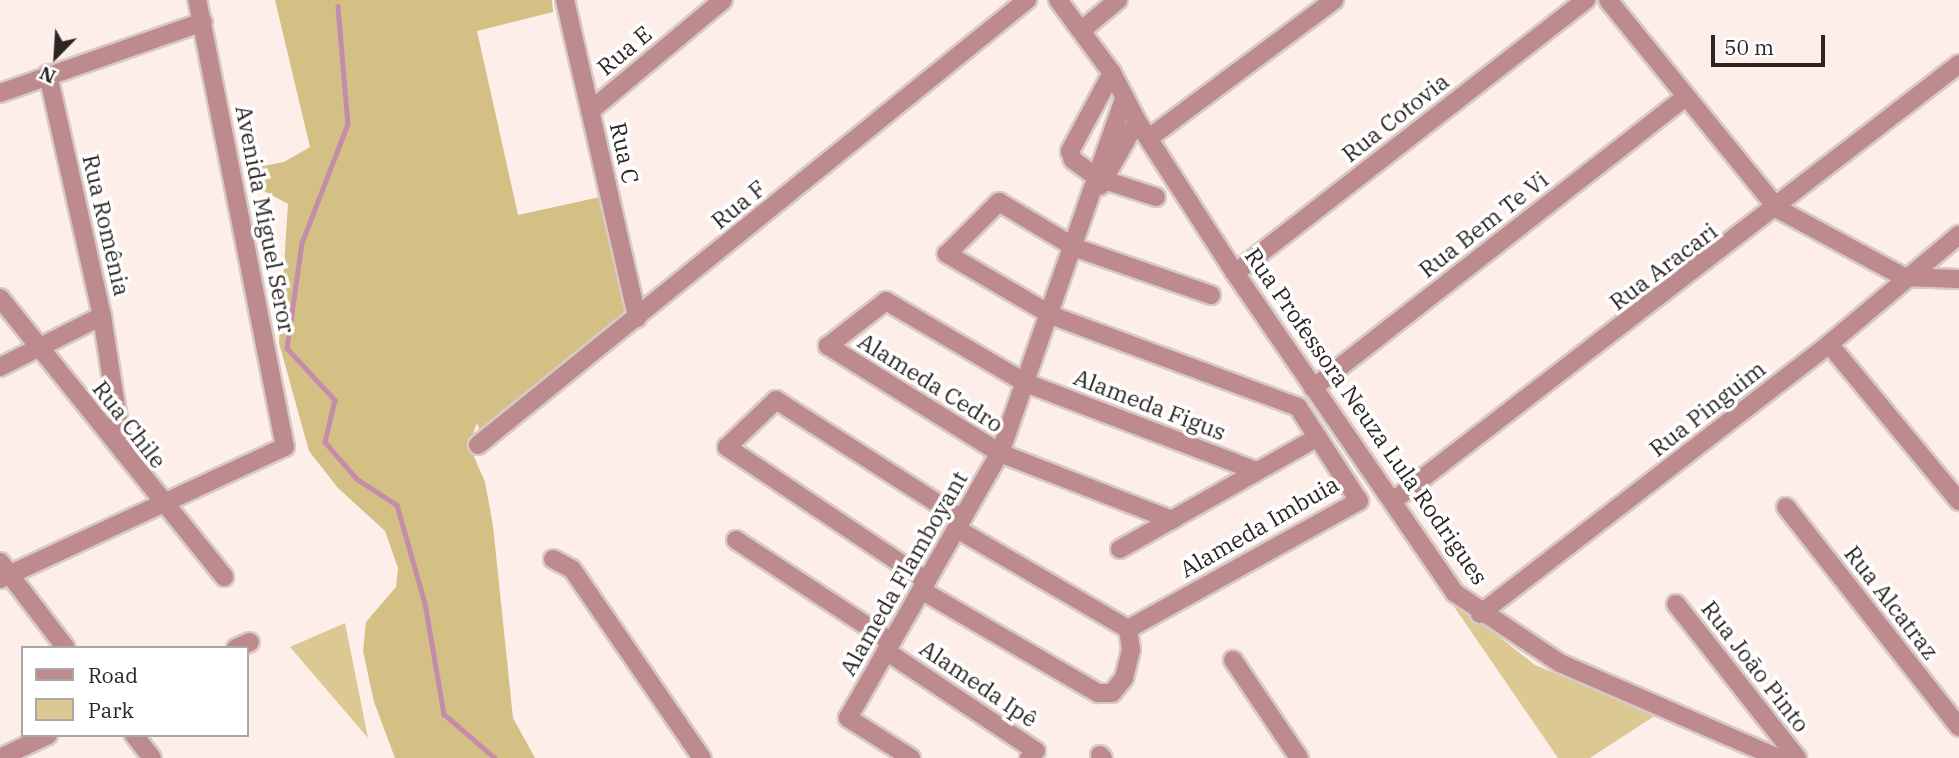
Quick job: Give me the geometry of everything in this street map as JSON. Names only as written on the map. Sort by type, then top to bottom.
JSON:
[{"type":"street","name":"Avenida Miguel Seror","points":[[160,502],[285,447],[197,0]]},
{"type":"street","name":"Rua C","points":[[565,0],[637,318]]},
{"type":"street","name":"Rua E","points":[[590,111],[723,0]]},
{"type":"street","name":"Rua F","points":[[478,445],[1027,0]]},
{"type":"street","name":"Rua Professora Neuza Lula Rodrigues","points":[[1058,0],[1112,73],[1137,121],[1235,273],[1455,593],[1480,614],[1560,663],[1779,758]]},
{"type":"street","points":[[1082,30],[1118,0]]},
{"type":"street","points":[[1149,138],[1334,0]]},
{"type":"street","name":"Rua Cotovia","points":[[1235,273],[1586,0]]},
{"type":"street","points":[[1608,0],[1684,99],[1778,209],[1904,278],[1958,281]]},
{"type":"street","points":[[0,93],[203,22]]},
{"type":"street","name":"Rua Aracari","points":[[1393,501],[1778,209],[1959,64]]},
{"type":"street","points":[[1112,73],[1069,150],[1073,160],[1100,182],[1156,197]]},
{"type":"street","name":"Rua Romênia","points":[[0,367],[102,316],[48,74]]},
{"type":"street","points":[[1100,182],[1125,97]]},
{"type":"street","name":"Rua Bem Te Vi","points":[[1313,388],[1684,99]]},
{"type":"street","points":[[1100,182],[1137,121]]},
{"type":"street","name":"Alameda Flamboyant","points":[[911,758],[848,718],[1000,453],[1100,182]]},
{"type":"street","points":[[1051,315],[947,254],[999,202],[1076,248],[1211,295]]},
{"type":"street","name":"Rua Pinguim","points":[[1480,614],[1829,344],[1904,278],[1959,236]]},
{"type":"street","name":"Rua Chile","points":[[0,299],[160,502],[224,577]]},
{"type":"street","name":"Alameda Figus","points":[[886,301],[1026,383],[1257,471]]},
{"type":"street","name":"Alameda Cedro","points":[[886,301],[828,346],[1000,453]]},
{"type":"street","name":"Alameda Imbuia","points":[[1051,315],[1298,407],[1359,501],[1128,629]]},
{"type":"street","points":[[102,316],[123,452]]},
{"type":"street","points":[[1829,344],[1959,501]]},
{"type":"street","points":[[776,400],[959,524],[1128,629],[1131,650],[1124,678],[1112,693],[1098,694],[924,585],[727,447],[776,400]]},
{"type":"street","points":[[1120,549],[1318,437]]},
{"type":"street","points":[[1000,453],[1172,520]]},
{"type":"street","points":[[64,646],[4,572],[160,502]]},
{"type":"street","name":"Rua Alcatraz","points":[[1786,507],[1959,727]]},
{"type":"street","points":[[736,540],[889,647]]},
{"type":"street","points":[[553,559],[572,569],[702,758]]},
{"type":"street","name":"Rua João Pinto","points":[[1676,604],[1797,758]]},
{"type":"street","name":"Alameda Ipê","points":[[889,647],[1035,751],[1029,758]]},
{"type":"street","points":[[1233,660],[1299,758]]},
{"type":"street","points":[[0,758],[44,737]]},
{"type":"street","points":[[136,737],[152,758]]},
{"type":"green space","points":[[1446,595],[1535,665],[1656,715],[1590,758],[1558,758]]},
{"type":"green space","points":[[345,623],[368,738],[290,647]]},
{"type":"shaded area","points":[[275,0],[552,0],[553,12],[477,31],[518,215],[600,197],[626,313],[481,433],[477,423],[469,445],[485,482],[493,526],[513,718],[535,758],[395,758],[374,702],[363,651],[366,622],[396,587],[398,568],[385,531],[338,488],[309,451],[279,343],[288,204],[246,181],[252,168],[284,162],[310,147]]},
{"type":"waterway","points":[[338,6],[348,124],[302,243],[287,348],[335,400],[325,442],[357,479],[397,505],[425,603],[444,714],[495,758]]}]
